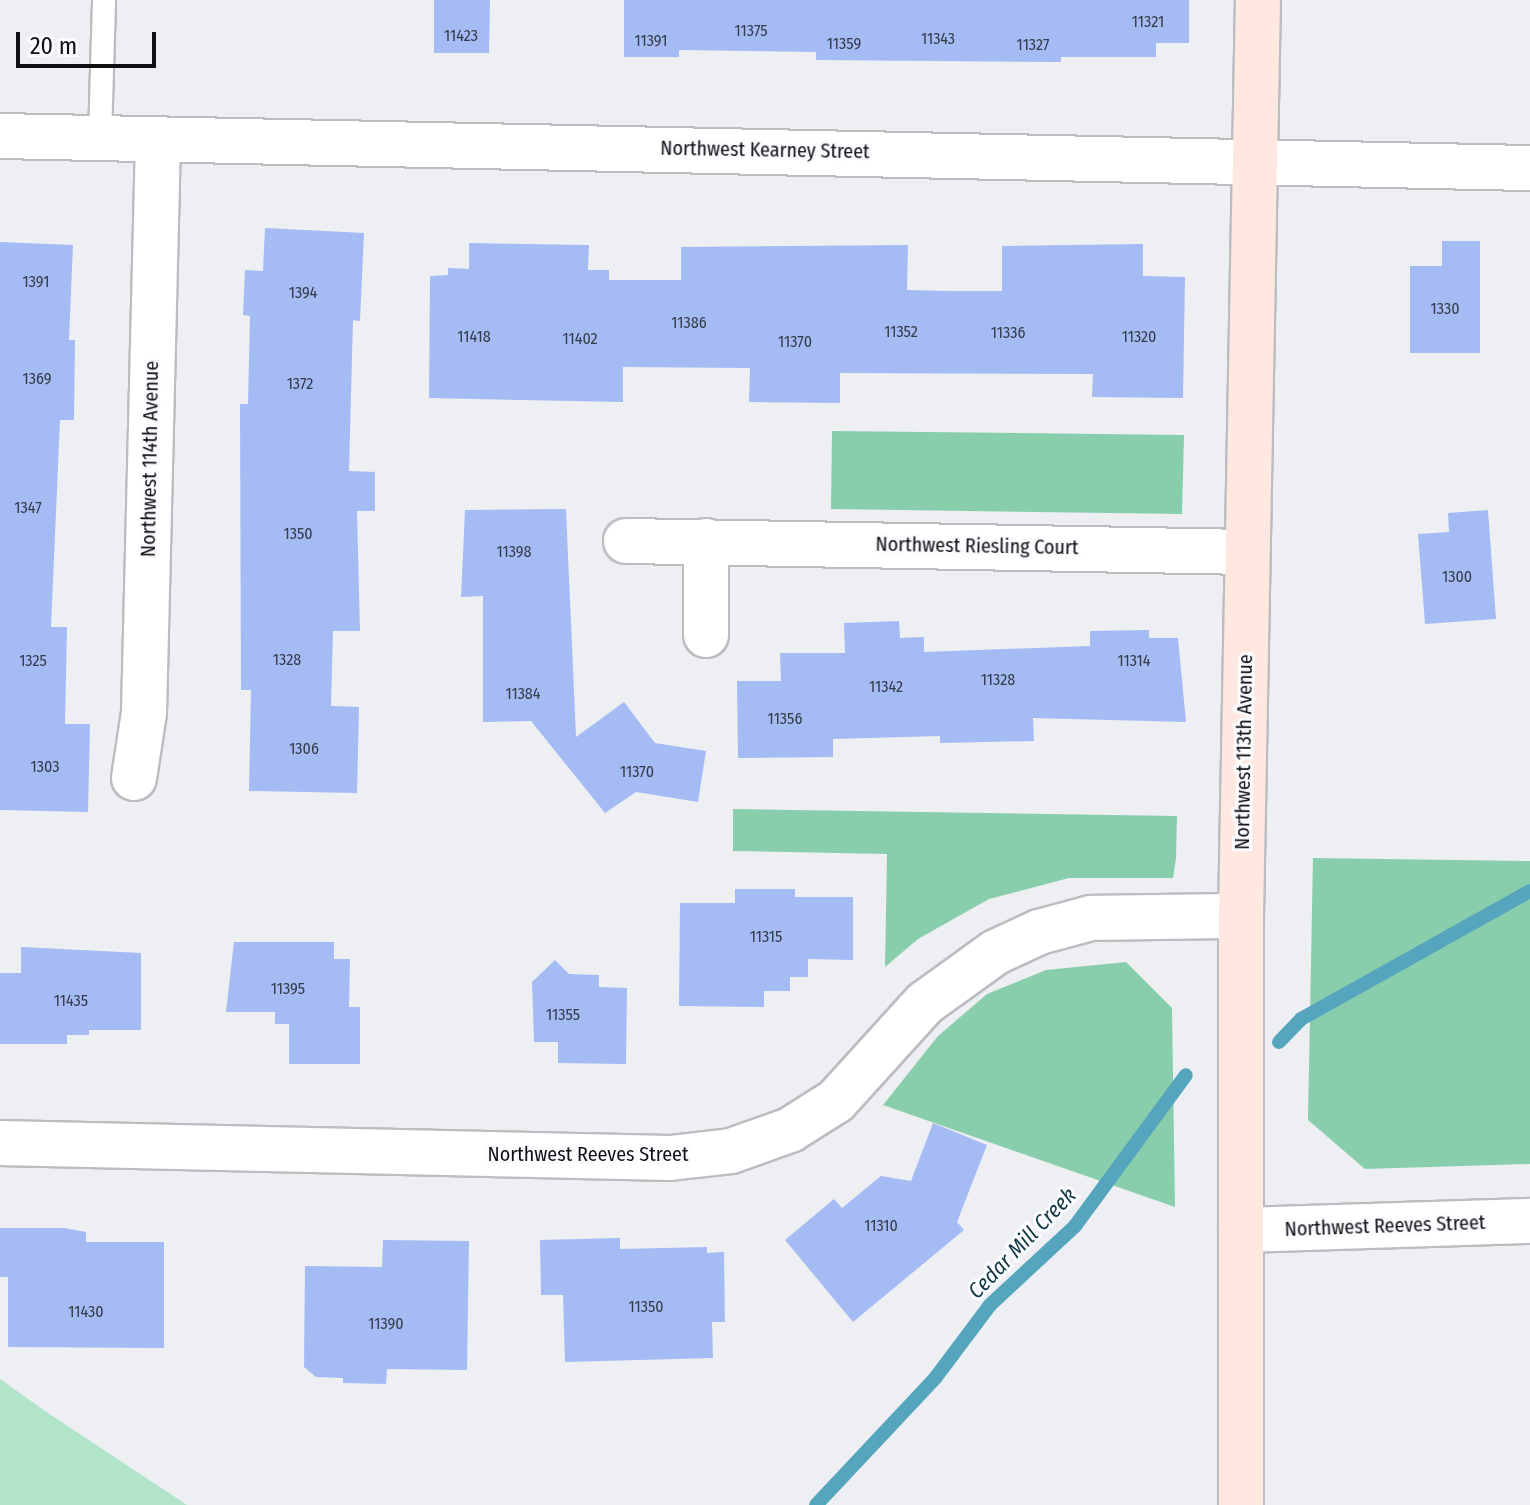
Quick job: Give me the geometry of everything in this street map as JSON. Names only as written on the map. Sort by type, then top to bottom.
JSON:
[{"type":"street","name":"Northwest 113th Avenue","points":[[1241,1505],[1241,916],[1258,0]]},
{"type":"street","name":"Northwest Kearney Street","points":[[0,136],[1255,158],[1530,168]]},
{"type":"street","name":"Northwest 114th Avenue","points":[[134,778],[144,713],[158,139]]},
{"type":"street","name":"Northwest Riesling Court","points":[[626,541],[1247,552]]},
{"type":"street","points":[[706,541],[706,635]]},
{"type":"street","name":"Northwest Reeves Street","points":[[0,1143],[670,1158],[731,1151],[790,1130],[836,1101],[925,1003],[996,952],[1039,932],[1091,918],[1241,916]]},
{"type":"street","name":"Northwest Reeves Street","points":[[1241,1230],[1530,1221]]},
{"type":"lane","points":[[100,137],[104,0]]},
{"type":"green space","points":[[832,431],[1184,435],[1182,514],[831,509]]},
{"type":"green space","points":[[733,809],[1177,816],[1176,858],[1173,878],[1069,878],[989,899],[918,939],[885,967],[887,854],[733,851]]},
{"type":"green space","points":[[1313,858],[1530,861],[1530,1164],[1365,1169],[1308,1120]]},
{"type":"green space","points":[[1126,962],[1172,1008],[1175,1207],[883,1105],[938,1036],[987,994],[1046,970]]},
{"type":"green space","points":[[0,1379],[48,1413],[187,1505],[0,1505]]},
{"type":"building","points":[[434,0],[490,0],[489,53],[434,53]]},
{"type":"building","points":[[624,0],[1189,0],[1189,43],[1156,43],[1156,57],[1061,57],[1061,62],[816,60],[816,52],[679,50],[679,57],[624,57]]},
{"type":"building","points":[[265,228],[364,233],[360,321],[353,320],[349,471],[375,472],[375,511],[357,511],[360,631],[333,631],[331,706],[359,707],[357,793],[249,791],[251,690],[241,690],[240,404],[248,404],[250,316],[243,315],[245,270],[263,271]]},
{"type":"building","points":[[1442,241],[1480,241],[1480,353],[1410,353],[1410,266],[1442,266]]},
{"type":"building","points":[[0,242],[73,245],[69,340],[75,340],[74,420],[60,420],[51,627],[67,627],[65,724],[90,724],[88,812],[0,810]]},
{"type":"building","points":[[469,243],[589,245],[588,270],[609,270],[609,280],[681,280],[681,247],[908,245],[907,290],[948,291],[1002,291],[1002,246],[1143,244],[1143,276],[1185,277],[1183,398],[1092,397],[1093,374],[840,373],[840,403],[749,402],[750,368],[623,367],[623,402],[429,398],[430,276],[448,275],[448,268],[469,269]]},
{"type":"building","points":[[566,509],[576,737],[624,702],[655,743],[706,751],[698,802],[636,792],[605,813],[531,721],[483,722],[483,596],[461,597],[465,510]]},
{"type":"building","points":[[1488,510],[1496,619],[1425,624],[1418,534],[1449,532],[1448,513]]},
{"type":"building","points":[[899,621],[900,638],[924,637],[924,652],[1090,646],[1090,631],[1149,630],[1149,638],[1178,638],[1186,722],[1033,718],[1034,741],[940,743],[940,736],[833,739],[833,757],[738,758],[737,681],[781,681],[780,653],[845,653],[844,623]]},
{"type":"building","points":[[735,889],[795,889],[795,897],[853,897],[853,960],[808,959],[808,977],[790,977],[790,991],[764,991],[764,1007],[679,1006],[680,903],[735,903]]},
{"type":"building","points":[[234,942],[334,942],[334,959],[350,959],[349,1007],[360,1007],[360,1064],[289,1064],[289,1024],[275,1024],[275,1012],[226,1012]]},
{"type":"building","points":[[21,947],[141,953],[141,1030],[89,1030],[89,1035],[67,1035],[67,1044],[0,1044],[0,973],[21,973]]},
{"type":"building","points":[[555,960],[569,974],[599,975],[599,987],[627,988],[626,1064],[558,1063],[558,1042],[534,1042],[532,982]]},
{"type":"building","points":[[933,1123],[987,1145],[957,1222],[964,1230],[853,1322],[785,1240],[834,1199],[842,1208],[881,1176],[911,1181]]},
{"type":"building","points":[[0,1228],[64,1228],[86,1232],[86,1242],[164,1242],[164,1348],[8,1347],[8,1277],[0,1277]]},
{"type":"building","points":[[620,1238],[620,1249],[707,1247],[707,1253],[724,1252],[725,1322],[712,1322],[713,1358],[565,1362],[563,1295],[541,1295],[540,1240]]},
{"type":"building","points":[[383,1240],[469,1241],[467,1370],[387,1369],[386,1384],[343,1383],[343,1378],[316,1377],[304,1367],[305,1266],[382,1267]]},
{"type":"waterway","name":"Cedar Mill Creek","points":[[1279,1042],[1301,1019],[1530,891]]},
{"type":"waterway","name":"Cedar Mill Creek","points":[[816,1505],[936,1377],[990,1305],[1075,1226],[1186,1075]]}]
